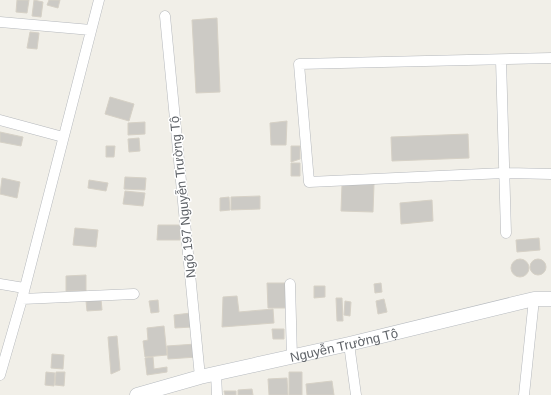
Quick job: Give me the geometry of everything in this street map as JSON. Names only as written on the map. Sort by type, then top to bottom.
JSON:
[{"type":"main road","name":"Nguyễn Trường Tộ","points":[[137,395],[200,377],[292,358],[534,299],[551,298]]},
{"type":"street","points":[[0,375],[22,299],[99,0]]},
{"type":"street","name":"Ngõ 197 Nguyễn Trường Tộ","points":[[165,16],[200,377]]},
{"type":"street","points":[[0,22],[91,30]]},
{"type":"street","points":[[551,58],[299,64],[309,182],[504,173],[551,174]]},
{"type":"street","points":[[501,60],[506,233]]},
{"type":"street","points":[[0,120],[63,137]]},
{"type":"street","points":[[0,284],[24,288]]},
{"type":"street","points":[[290,284],[292,358]]},
{"type":"street","points":[[22,299],[134,294]]},
{"type":"street","points":[[524,395],[534,299]]},
{"type":"street","points":[[349,344],[356,395]]},
{"type":"street","points":[[216,374],[217,395]]},
{"type":"building","points":[[17,0],[29,0],[27,13],[16,12]]},
{"type":"building","points":[[34,0],[43,2],[41,17],[32,16]]},
{"type":"building","points":[[49,0],[60,0],[58,8],[47,5]]},
{"type":"building","points":[[217,18],[220,92],[196,93],[192,20]]},
{"type":"building","points":[[30,32],[39,33],[37,49],[27,48]]},
{"type":"building","points":[[110,97],[134,104],[129,121],[105,114]]},
{"type":"building","points":[[287,121],[286,145],[271,145],[270,123]]},
{"type":"building","points":[[145,122],[145,134],[128,135],[128,123]]},
{"type":"building","points":[[0,132],[23,137],[21,146],[0,142]]},
{"type":"building","points":[[468,134],[469,158],[392,161],[391,137]]},
{"type":"building","points":[[139,138],[140,151],[129,152],[128,139]]},
{"type":"building","points":[[106,146],[115,146],[114,157],[106,157]]},
{"type":"building","points":[[291,146],[300,146],[300,159],[291,162]]},
{"type":"building","points":[[291,163],[300,163],[300,176],[291,176]]},
{"type":"building","points":[[125,177],[146,178],[145,190],[124,189]]},
{"type":"building","points":[[2,178],[20,182],[17,198],[0,194]]},
{"type":"building","points":[[89,180],[108,183],[106,191],[88,188]]},
{"type":"building","points":[[342,184],[374,184],[373,212],[341,211]]},
{"type":"building","points":[[125,191],[145,193],[143,206],[123,204]]},
{"type":"building","points":[[260,196],[260,209],[231,210],[231,197]]},
{"type":"building","points":[[229,197],[230,210],[220,211],[220,198]]},
{"type":"building","points":[[432,200],[433,221],[401,224],[400,203]]},
{"type":"building","points":[[158,225],[181,225],[180,240],[157,240]]},
{"type":"building","points":[[75,228],[98,230],[96,247],[73,245]]},
{"type":"building","points":[[539,238],[540,250],[517,252],[516,240]]},
{"type":"building","points":[[520,259],[526,262],[529,268],[526,274],[520,277],[514,274],[511,268],[514,262]]},
{"type":"building","points":[[538,259],[544,261],[546,267],[544,273],[538,275],[532,273],[530,267],[532,261]]},
{"type":"building","points":[[86,275],[86,291],[66,291],[66,276]]},
{"type":"building","points":[[267,283],[285,283],[286,308],[268,308]]},
{"type":"building","points":[[381,283],[382,292],[375,293],[374,284]]},
{"type":"building","points":[[314,286],[325,286],[325,297],[314,298]]},
{"type":"building","points":[[237,296],[239,312],[273,309],[274,323],[222,327],[223,297]]},
{"type":"building","points":[[336,298],[342,298],[343,321],[337,321]]},
{"type":"building","points":[[101,299],[102,310],[87,311],[86,301]]},
{"type":"building","points":[[384,299],[387,312],[378,314],[376,301]]},
{"type":"building","points":[[158,300],[159,312],[151,313],[149,301]]},
{"type":"building","points":[[345,301],[351,302],[350,316],[344,315]]},
{"type":"building","points":[[191,313],[192,327],[175,328],[174,315]]},
{"type":"building","points":[[164,326],[167,355],[145,357],[143,341],[148,340],[147,328]]},
{"type":"building","points":[[272,329],[284,329],[284,339],[273,339]]},
{"type":"building","points":[[117,336],[120,370],[111,374],[108,337]]},
{"type":"building","points":[[196,344],[197,357],[168,359],[167,346]]},
{"type":"building","points":[[52,354],[64,355],[63,369],[51,368]]},
{"type":"building","points":[[153,357],[154,369],[167,367],[167,372],[147,375],[145,358]]},
{"type":"building","points":[[46,372],[55,373],[54,386],[45,385]]},
{"type":"building","points":[[56,372],[65,372],[64,386],[55,385]]},
{"type":"building","points":[[289,372],[302,372],[302,395],[289,395]]},
{"type":"building","points":[[287,378],[288,395],[269,395],[268,379]]},
{"type":"building","points":[[332,381],[334,395],[307,395],[306,384]]},
{"type":"building","points":[[252,389],[253,395],[238,395],[238,390]]},
{"type":"building","points":[[224,391],[236,391],[236,395],[225,395]]}]
